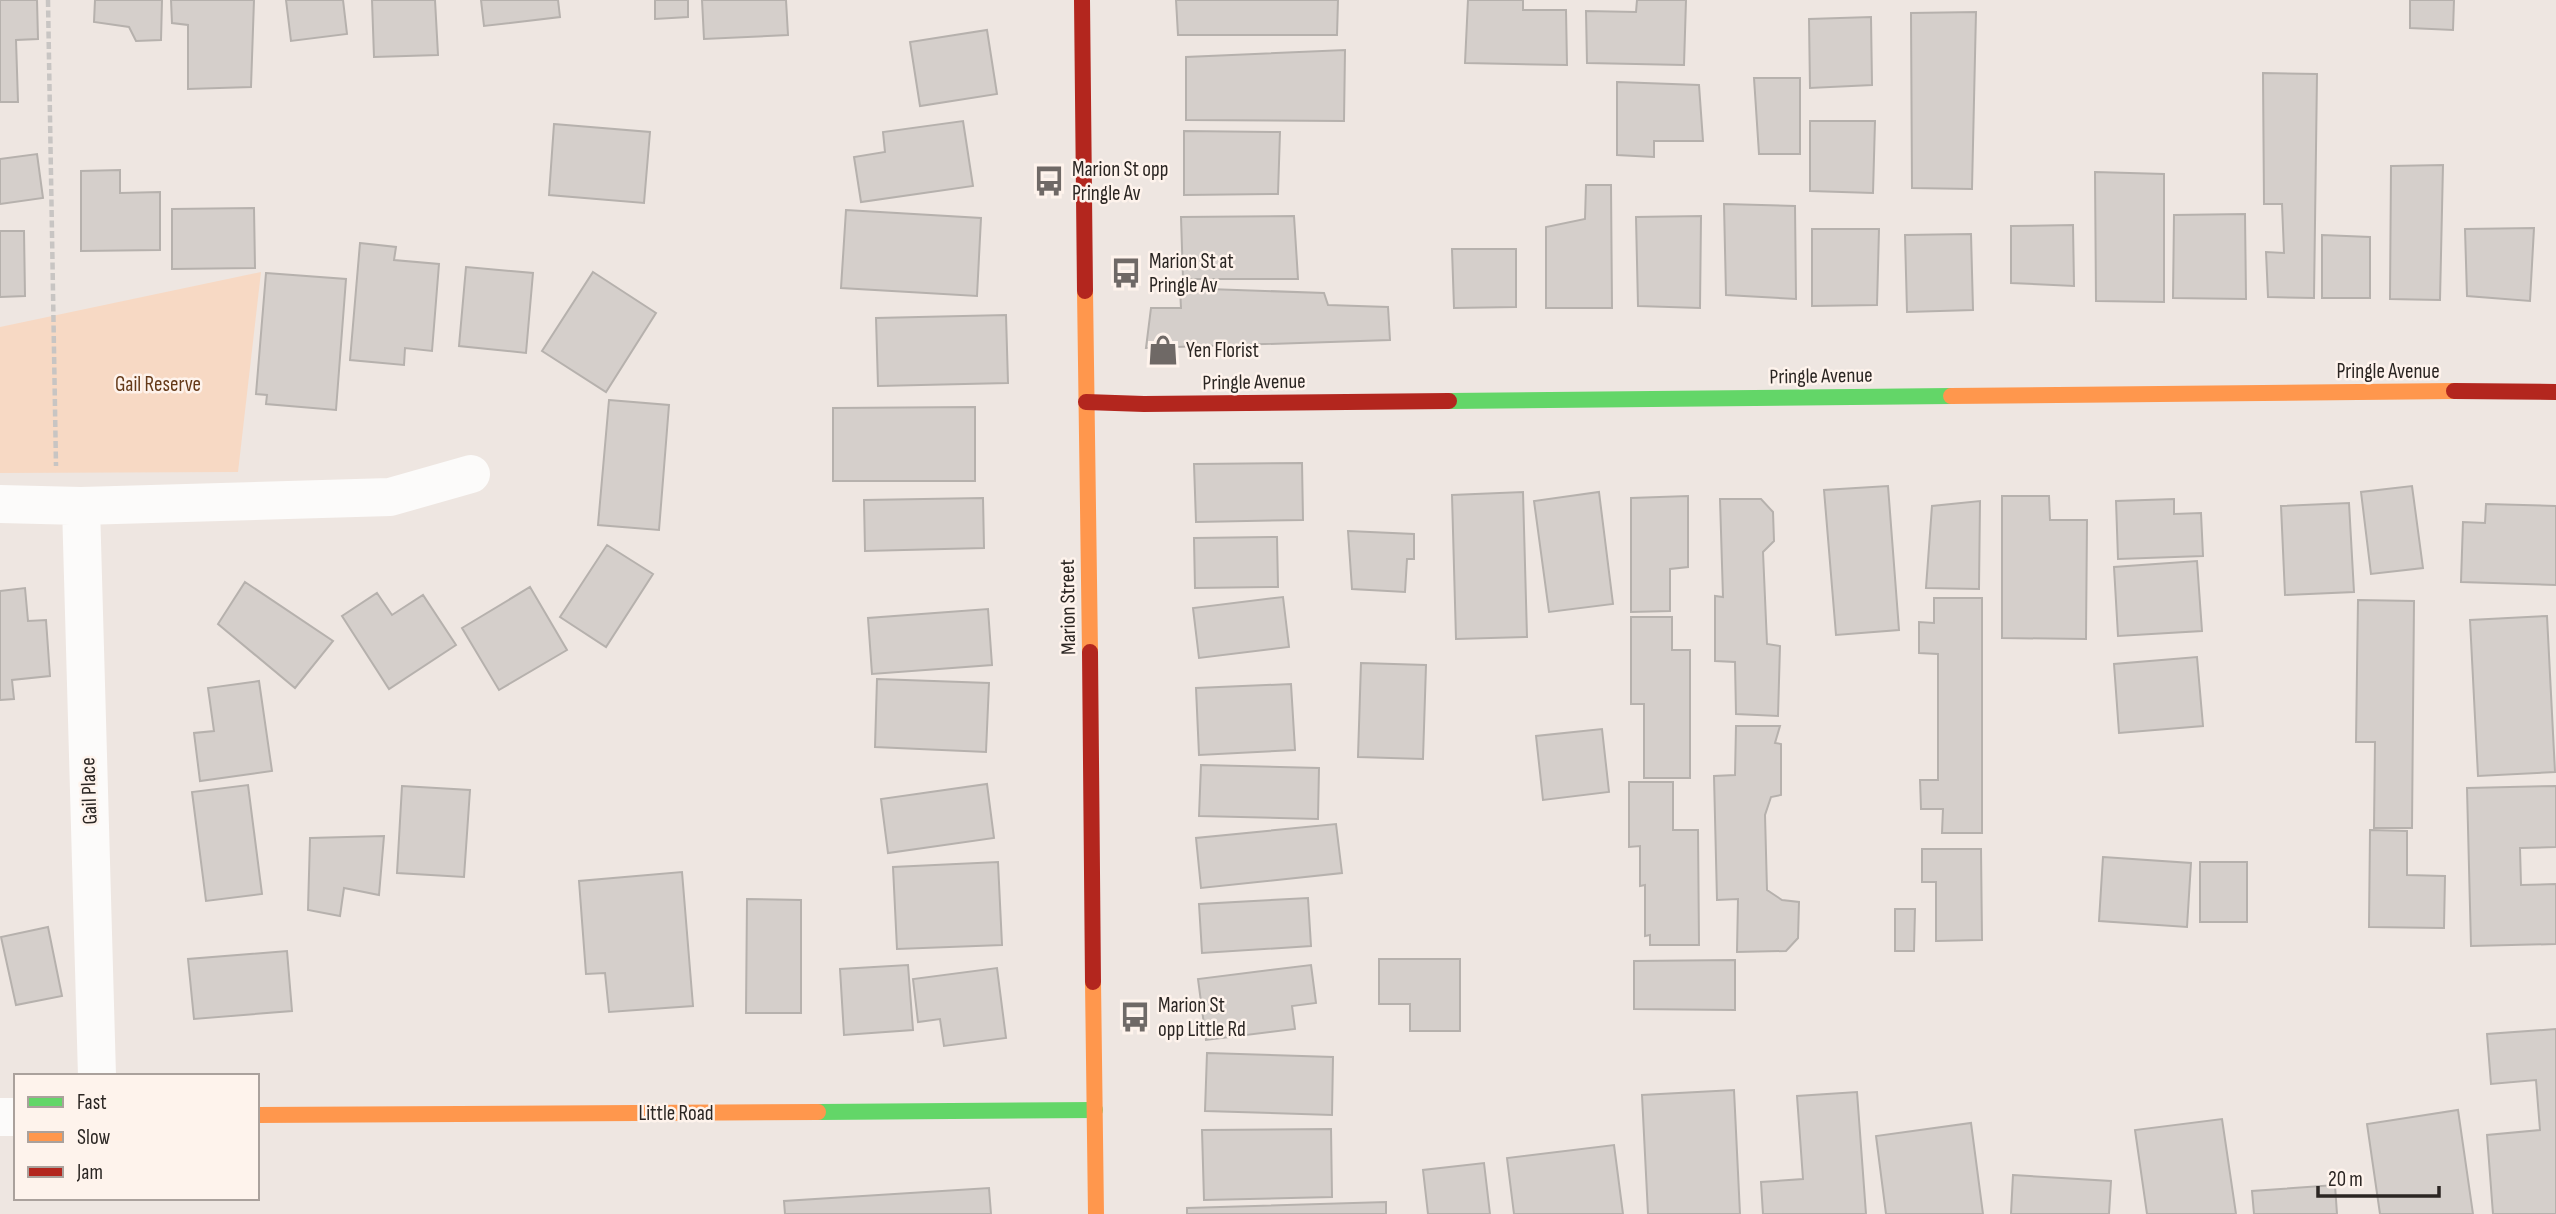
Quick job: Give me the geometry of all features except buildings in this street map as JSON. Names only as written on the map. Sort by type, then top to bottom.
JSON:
[{"type":"street","name":"Marion Street","points":[[1082,0],[1096,1214]]},
{"type":"street","name":"Pringle Avenue","points":[[1086,402],[1144,404],[2556,392]]},
{"type":"street","points":[[0,505],[69,506],[390,497],[471,474]]},
{"type":"street","name":"Gail Place","points":[[69,506],[97,1074]]},
{"type":"street","name":"Little Road","points":[[259,1115],[1095,1110]]},
{"type":"path","points":[[47,0],[69,506]]},
{"type":"green space","name":"Gail Reserve","points":[[261,272],[238,472],[0,473],[0,327]]},
{"type":"traffic: fast","points":[[1449,401],[1951,396]]},
{"type":"traffic: fast","points":[[818,1112],[1095,1110]]},
{"type":"traffic: slow","points":[[1085,291],[1090,652]]},
{"type":"traffic: slow","points":[[1951,396],[2454,391]]},
{"type":"traffic: slow","points":[[1093,982],[1096,1214]]},
{"type":"traffic: slow","points":[[259,1115],[818,1112]]},
{"type":"traffic: jam","points":[[1082,0],[1085,291]]},
{"type":"traffic: jam","points":[[2454,391],[2556,392]]},
{"type":"traffic: jam","points":[[1086,402],[1144,404],[1449,401]]},
{"type":"traffic: jam","points":[[1090,652],[1093,982]]},
{"type":"place","name":"Marion St opp Pringle Av","points":[[1049,181]]},
{"type":"place","name":"Marion St at Pringle Av","points":[[1126,273]]},
{"type":"place","name":"Yen Florist","points":[[1163,350]]},
{"type":"place","name":"Marion St opp Little Rd","points":[[1135,1017]]}]
